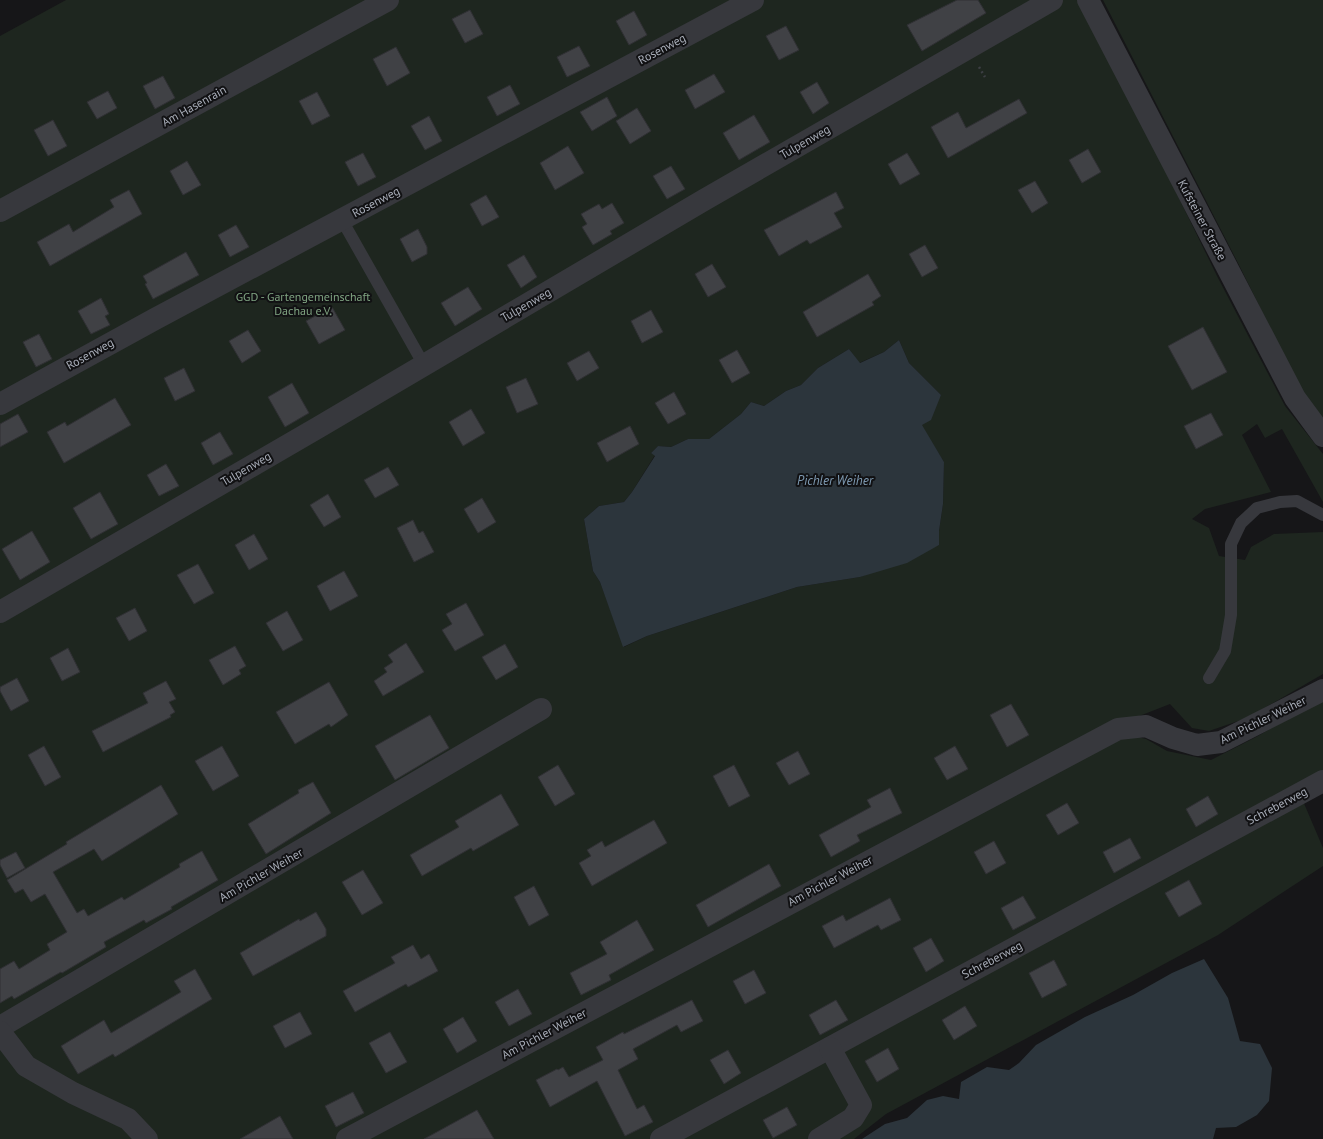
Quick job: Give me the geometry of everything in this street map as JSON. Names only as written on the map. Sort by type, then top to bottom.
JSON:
[{"type":"street","name":"Am Hasenrain","points":[[0,211],[388,0]]},
{"type":"street","name":"Rosenweg","points":[[0,404],[154,319],[753,0]]},
{"type":"street","name":"Tulpenweg","points":[[0,612],[704,200],[1052,0]]},
{"type":"street","name":"Kufsteiner Straße","points":[[1088,0],[1295,398],[1323,436]]},
{"type":"street","name":"Am Pichler Weiher","points":[[348,1139],[1118,729],[1146,726],[1173,738],[1197,745],[1221,742],[1323,690]]},
{"type":"street","name":"Am Pichler Weiher","points":[[0,1027],[541,709]]},
{"type":"street","name":"Schreberweg","points":[[661,1139],[1323,781]]},
{"type":"street","points":[[0,1032],[26,1066],[73,1093],[128,1119],[147,1139]]},
{"type":"street","points":[[819,1139],[853,1118],[861,1105],[830,1048]]},
{"type":"lane","points":[[342,220],[424,365]]},
{"type":"lane","points":[[1209,678],[1225,651],[1231,615],[1231,544],[1241,523],[1257,508],[1280,502],[1297,501],[1323,515]]},
{"type":"green space","name":"GGD - Gartengemeinschaft Dachau e.V.","points":[[66,0],[1082,0],[1218,278],[1285,406],[1323,454],[1323,502],[1282,429],[1265,438],[1257,424],[1242,435],[1271,492],[1205,509],[1192,519],[1209,528],[1219,556],[1245,560],[1251,547],[1274,534],[1323,532],[1323,674],[1247,718],[1209,731],[1192,728],[1170,704],[1106,729],[1146,739],[1167,751],[1211,760],[1258,736],[1323,698],[1323,780],[1300,794],[1323,848],[1323,866],[1218,935],[886,1114],[854,1139],[0,1139],[0,36]],"holes":[[[899,340],[909,363],[941,395],[921,425],[944,462],[943,504],[939,531],[939,545],[860,577],[797,587],[647,636],[624,647],[600,582],[593,571],[584,519],[599,506],[624,502],[655,455],[651,453],[658,446],[671,447],[688,439],[709,439],[741,414],[751,402],[764,406],[786,391],[801,385],[818,368],[849,349],[859,363],[884,352]]]},
{"type":"green space","points":[[1103,0],[1323,0],[1323,420],[1302,392],[1238,263]]},
{"type":"water","name":"Pichler Weiher","points":[[899,340],[909,363],[941,395],[931,420],[922,425],[944,462],[943,504],[939,531],[939,545],[907,563],[860,577],[797,587],[647,636],[623,647],[600,582],[593,571],[584,519],[599,506],[624,502],[655,456],[651,453],[658,446],[671,447],[688,439],[709,439],[741,414],[751,402],[764,406],[786,391],[801,385],[818,368],[849,349],[860,363],[884,352]]},
{"type":"water","points":[[1204,959],[1228,998],[1240,1041],[1260,1044],[1272,1068],[1269,1101],[1257,1115],[1236,1127],[1216,1128],[1213,1139],[862,1139],[885,1124],[907,1118],[927,1100],[943,1096],[959,1099],[961,1082],[987,1067],[1009,1070],[1019,1063],[1036,1045],[1085,1017],[1133,995],[1172,973]]},
{"type":"building","points":[[957,0],[978,0],[986,13],[922,51],[907,25]]},
{"type":"building","points":[[470,10],[483,34],[465,43],[452,19]]},
{"type":"building","points":[[634,11],[647,35],[629,45],[616,21]]},
{"type":"building","points":[[786,26],[799,50],[779,60],[766,36]]},
{"type":"building","points":[[579,46],[590,66],[567,77],[557,57]]},
{"type":"building","points":[[396,47],[410,73],[387,86],[373,59]]},
{"type":"building","points":[[714,74],[725,92],[695,109],[685,90]]},
{"type":"building","points":[[163,76],[175,98],[155,109],[143,86]]},
{"type":"building","points":[[817,82],[829,103],[813,114],[800,92]]},
{"type":"building","points":[[510,85],[520,104],[497,116],[487,97]]},
{"type":"building","points":[[108,91],[117,108],[97,119],[87,102]]},
{"type":"building","points":[[317,92],[330,116],[312,125],[299,101]]},
{"type":"building","points":[[607,97],[617,116],[592,131],[580,112]]},
{"type":"building","points":[[1019,99],[1027,113],[948,158],[931,127],[958,112],[966,128]]},
{"type":"building","points":[[637,108],[651,131],[630,144],[616,121]]},
{"type":"building","points":[[754,115],[770,142],[739,160],[723,133]]},
{"type":"building","points":[[429,116],[442,141],[425,150],[411,126]]},
{"type":"building","points":[[53,120],[67,146],[48,156],[34,130]]},
{"type":"building","points":[[568,146],[584,173],[555,190],[540,163]]},
{"type":"building","points":[[1088,149],[1101,172],[1082,183],[1069,160]]},
{"type":"building","points":[[363,153],[376,177],[358,186],[345,162]]},
{"type":"building","points":[[907,153],[920,174],[900,185],[888,164]]},
{"type":"building","points":[[187,161],[201,185],[183,195],[170,171]]},
{"type":"building","points":[[671,166],[685,189],[667,199],[653,176]]},
{"type":"building","points":[[1035,181],[1048,203],[1032,213],[1018,190]]},
{"type":"building","points":[[129,190],[142,214],[50,266],[37,242],[69,224],[73,232],[114,207],[110,200]]},
{"type":"building","points":[[836,192],[844,208],[834,213],[842,227],[810,244],[807,240],[779,256],[764,230]]},
{"type":"building","points":[[486,195],[499,217],[482,226],[470,204]]},
{"type":"building","points":[[612,203],[624,223],[610,231],[612,234],[593,245],[582,227],[587,224],[581,214],[599,204],[602,209]]},
{"type":"building","points":[[236,225],[249,247],[230,257],[218,235]]},
{"type":"building","points":[[418,229],[427,247],[427,254],[412,262],[400,239]]},
{"type":"building","points":[[925,245],[938,268],[922,277],[909,254]]},
{"type":"building","points":[[186,252],[199,275],[153,299],[145,284],[147,283],[143,276]]},
{"type":"building","points":[[524,255],[537,277],[521,288],[507,265]]},
{"type":"building","points":[[712,264],[726,287],[708,297],[695,274]]},
{"type":"building","points":[[868,274],[881,296],[872,302],[874,305],[817,337],[803,312]]},
{"type":"building","points":[[468,287],[482,309],[455,326],[441,303]]},
{"type":"building","points":[[101,298],[109,314],[105,316],[110,325],[91,334],[78,311]]},
{"type":"building","points":[[332,307],[345,330],[319,344],[306,321]]},
{"type":"building","points":[[651,310],[663,332],[642,343],[631,321]]},
{"type":"building","points":[[1203,327],[1227,372],[1192,390],[1168,346]]},
{"type":"building","points":[[248,330],[261,351],[242,363],[229,341]]},
{"type":"building","points":[[39,334],[52,359],[36,367],[23,342]]},
{"type":"building","points":[[737,350],[750,373],[732,383],[719,360]]},
{"type":"building","points":[[589,351],[599,368],[577,381],[567,363]]},
{"type":"building","points":[[184,368],[195,391],[175,401],[164,378]]},
{"type":"building","points":[[526,378],[538,404],[517,413],[506,387]]},
{"type":"building","points":[[292,383],[309,413],[285,427],[268,397]]},
{"type":"building","points":[[674,392],[686,414],[668,424],[655,403]]},
{"type":"building","points":[[115,398],[131,425],[64,463],[47,432],[65,422],[67,426]]},
{"type":"building","points":[[471,409],[485,433],[463,446],[449,422]]},
{"type":"building","points":[[1211,413],[1223,435],[1196,449],[1184,426]]},
{"type":"building","points":[[18,414],[28,432],[0,447],[0,424]]},
{"type":"building","points":[[630,426],[639,444],[607,462],[597,443]]},
{"type":"building","points":[[220,432],[233,454],[213,465],[201,443]]},
{"type":"building","points":[[166,464],[179,486],[159,496],[147,475]]},
{"type":"building","points":[[388,467],[399,485],[375,498],[364,480]]},
{"type":"building","points":[[100,492],[118,524],[91,539],[73,508]]},
{"type":"building","points":[[328,494],[341,517],[324,527],[310,505]]},
{"type":"building","points":[[482,498],[496,522],[478,533],[464,509]]},
{"type":"building","points":[[413,520],[419,533],[423,531],[434,552],[414,562],[397,528]]},
{"type":"building","points":[[32,531],[50,562],[20,580],[2,549]]},
{"type":"building","points":[[254,534],[268,559],[249,570],[235,545]]},
{"type":"building","points":[[198,564],[214,593],[194,604],[177,575]]},
{"type":"building","points":[[344,571],[358,596],[330,611],[317,586]]},
{"type":"building","points":[[466,603],[484,635],[455,651],[442,630],[452,624],[446,614]]},
{"type":"building","points":[[135,608],[147,631],[129,641],[116,618]]},
{"type":"building","points":[[287,611],[303,640],[283,651],[266,623]]},
{"type":"building","points":[[406,643],[424,672],[383,696],[374,681],[387,672],[384,668],[393,662],[388,655]]},
{"type":"building","points":[[505,644],[518,667],[496,680],[482,657]]},
{"type":"building","points":[[235,646],[246,666],[239,670],[241,674],[223,685],[209,660]]},
{"type":"building","points":[[68,648],[80,672],[62,681],[50,658]]},
{"type":"building","points":[[17,678],[29,701],[11,711],[0,691],[0,687]]},
{"type":"building","points":[[166,681],[176,699],[169,702],[175,712],[170,715],[171,717],[103,752],[92,731],[148,703],[143,693]]},
{"type":"building","points":[[329,682],[348,715],[331,727],[329,724],[295,744],[276,712]]},
{"type":"building","points":[[1011,704],[1029,735],[1007,747],[990,715]]},
{"type":"building","points":[[430,715],[449,748],[395,780],[375,746]]},
{"type":"building","points":[[44,746],[61,777],[45,786],[28,755]]},
{"type":"building","points":[[222,746],[239,776],[213,791],[195,761]]},
{"type":"building","points":[[955,746],[968,769],[947,780],[934,758]]},
{"type":"building","points":[[798,751],[810,774],[789,785],[776,763]]},
{"type":"building","points":[[558,765],[575,794],[555,806],[538,777]]},
{"type":"building","points":[[734,765],[750,796],[729,807],[713,776]]},
{"type":"building","points":[[313,782],[331,813],[266,854],[248,824],[299,793],[298,790]]},
{"type":"building","points":[[161,785],[178,814],[102,861],[94,849],[53,872],[77,913],[84,909],[88,916],[122,897],[124,900],[180,867],[179,864],[202,851],[218,880],[171,907],[172,909],[146,923],[144,920],[104,942],[106,947],[62,973],[61,972],[14,999],[12,996],[0,1003],[0,969],[14,961],[19,969],[50,950],[47,944],[67,932],[45,894],[31,902],[23,889],[15,893],[7,880],[67,844],[66,842]]},
{"type":"building","points":[[890,788],[902,813],[857,835],[860,841],[831,857],[819,835],[871,807],[867,800]]},
{"type":"building","points":[[501,794],[519,825],[473,851],[471,848],[422,876],[410,855],[459,827],[455,821]]},
{"type":"building","points":[[1208,796],[1218,814],[1196,827],[1186,809]]},
{"type":"building","points":[[1067,803],[1079,823],[1058,835],[1046,815]]},
{"type":"building","points":[[654,820],[667,843],[592,886],[579,863],[591,856],[587,850],[602,841],[605,847]]},
{"type":"building","points":[[1130,838],[1141,858],[1114,873],[1103,852]]},
{"type":"building","points":[[994,841],[1006,863],[986,874],[974,852]]},
{"type":"building","points":[[16,852],[25,868],[7,878],[0,865],[0,860]]},
{"type":"building","points":[[769,864],[781,886],[708,927],[696,905]]},
{"type":"building","points":[[363,870],[383,903],[362,915],[342,882]]},
{"type":"building","points":[[1189,880],[1202,904],[1179,917],[1165,893]]},
{"type":"building","points":[[534,886],[549,915],[529,926],[514,897]]},
{"type":"building","points":[[1023,896],[1036,918],[1013,930],[1001,908]]},
{"type":"building","points":[[890,898],[901,920],[881,930],[878,925],[834,948],[822,926],[843,915],[846,921]]},
{"type":"building","points":[[316,912],[326,929],[326,936],[253,976],[240,953],[299,919],[300,921]]},
{"type":"building","points":[[637,920],[654,950],[609,975],[611,980],[581,995],[570,973],[607,954],[600,942]]},
{"type":"building","points":[[931,938],[944,961],[926,972],[913,948]]},
{"type":"building","points":[[413,945],[421,959],[429,954],[438,971],[408,987],[406,984],[355,1012],[343,991],[395,963],[391,957]]},
{"type":"building","points":[[1054,960],[1067,985],[1042,998],[1029,973]]},
{"type":"building","points":[[195,969],[212,999],[115,1057],[113,1054],[78,1074],[61,1046],[104,1020],[111,1033],[181,992],[174,981]]},
{"type":"building","points":[[754,970],[766,993],[745,1004],[733,981]]},
{"type":"building","points":[[518,989],[532,1014],[509,1026],[495,1002]]},
{"type":"building","points":[[692,1000],[703,1021],[681,1032],[677,1025],[633,1049],[638,1059],[618,1070],[637,1109],[644,1105],[653,1122],[625,1136],[597,1081],[550,1107],[536,1080],[563,1067],[569,1077],[603,1060],[596,1047],[623,1032],[624,1034]]},
{"type":"building","points":[[836,1000],[848,1020],[820,1035],[809,1015]]},
{"type":"building","points":[[965,1006],[977,1026],[954,1040],[942,1020]]},
{"type":"building","points":[[300,1012],[312,1034],[285,1048],[273,1026]]},
{"type":"building","points":[[463,1017],[477,1041],[457,1053],[443,1029]]},
{"type":"building","points":[[390,1032],[407,1062],[386,1073],[369,1043]]},
{"type":"building","points":[[888,1048],[899,1069],[877,1082],[865,1061]]},
{"type":"building","points":[[728,1050],[741,1073],[724,1084],[710,1060]]},
{"type":"building","points":[[353,1092],[364,1113],[336,1127],[325,1106]]},
{"type":"building","points":[[787,1107],[797,1125],[773,1138],[763,1120]]},
{"type":"building","points":[[477,1110],[494,1139],[424,1139]]},
{"type":"building","points":[[280,1116],[293,1139],[240,1139]]}]
